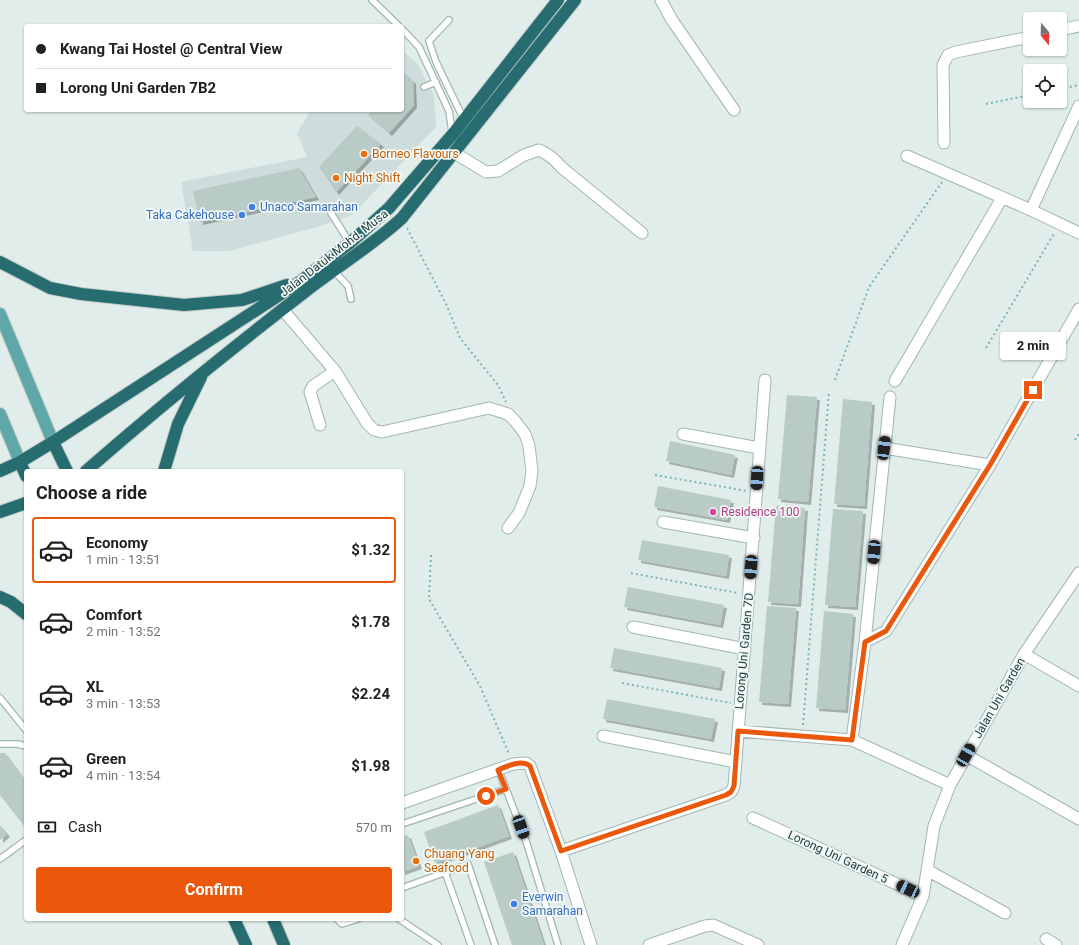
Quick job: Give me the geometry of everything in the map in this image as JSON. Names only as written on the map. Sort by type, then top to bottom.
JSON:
[{"type":"highway","name":"Jalan Datuk Mohd. Musa","points":[[0,470],[20,462],[53,442],[301,281],[350,244],[389,208],[453,134],[558,0]]},
{"type":"highway","name":"Jalan Datuk Mohd. Musa","points":[[88,469],[161,406],[202,376],[283,310],[373,243],[402,218],[575,0]]},
{"type":"highway","points":[[0,262],[50,288],[81,294],[184,305],[242,300],[301,281]]},
{"type":"highway","points":[[165,469],[178,424],[202,376]]},
{"type":"highway","points":[[53,442],[66,469]]},
{"type":"highway","points":[[20,462],[24,471]]},
{"type":"highway","points":[[0,512],[24,504]]},
{"type":"highway","points":[[0,597],[11,602],[24,612]]},
{"type":"highway","points":[[235,921],[246,945]]},
{"type":"highway","points":[[274,921],[284,945]]},
{"type":"main road","points":[[0,314],[53,442]]},
{"type":"main road","points":[[0,414],[20,462]]},
{"type":"street","points":[[661,0],[672,20],[734,110]]},
{"type":"street","points":[[1067,29],[1079,26]]},
{"type":"street","points":[[944,143],[943,64],[948,56],[956,52],[1023,38]]},
{"type":"street","points":[[1031,210],[1079,106]]},
{"type":"street","points":[[453,152],[486,172],[498,171],[524,155],[538,150],[546,153],[642,232]]},
{"type":"street","points":[[907,156],[1031,210],[1079,233]]},
{"type":"street","points":[[895,381],[1002,198]]},
{"type":"street","points":[[865,642],[886,631],[990,465],[1079,309]]},
{"type":"street","points":[[283,310],[335,371],[367,423],[374,430],[382,432],[399,430],[489,408],[508,414],[525,434],[529,446],[532,471],[530,486],[518,513],[508,528]]},
{"type":"street","points":[[320,425],[310,392],[313,386],[335,371]]},
{"type":"street","name":"Lorong Uni Garden 7D","points":[[561,851],[726,795],[731,792],[734,786],[765,380]]},
{"type":"street","points":[[852,740],[865,642],[890,397]]},
{"type":"street","points":[[683,434],[759,448]]},
{"type":"street","points":[[884,448],[990,465]]},
{"type":"street","points":[[663,522],[754,538]]},
{"type":"street","name":"Jalan Uni Garden","points":[[902,945],[923,896],[934,826],[950,785],[1024,654],[1079,573]]},
{"type":"street","points":[[634,628],[745,649]]},
{"type":"street","points":[[1024,654],[1079,686]]},
{"type":"street","points":[[738,731],[852,740],[950,785]]},
{"type":"street","points":[[603,736],[736,762]]},
{"type":"street","points":[[966,755],[1079,820]]},
{"type":"street","points":[[404,802],[513,764],[526,763],[530,766],[561,851],[591,945]]},
{"type":"street","name":"Lorong Uni Garden 5","points":[[753,818],[923,896]]},
{"type":"street","points":[[927,870],[1005,913]]},
{"type":"street","points":[[649,945],[705,926],[713,925],[758,945]]},
{"type":"street","points":[[1046,939],[1056,945]]},
{"type":"lane","points":[[372,0],[397,24]]},
{"type":"lane","points":[[449,20],[429,41],[436,62],[464,120]]},
{"type":"lane","points":[[404,31],[419,47],[436,82],[448,111],[453,134]]},
{"type":"lane","points":[[424,87],[436,82]]},
{"type":"lane","points":[[331,212],[350,244]]},
{"type":"lane","points":[[334,271],[348,286],[351,298]]},
{"type":"lane","points":[[0,698],[24,728]]},
{"type":"lane","points":[[0,744],[24,746]]},
{"type":"lane","points":[[498,770],[526,841],[558,945]]},
{"type":"lane","points":[[404,823],[506,789]]},
{"type":"lane","points":[[0,859],[24,842]]},
{"type":"lane","points":[[404,887],[466,864],[470,866],[496,945]]},
{"type":"lane","points":[[445,872],[471,945]]},
{"type":"lane","points":[[339,921],[342,924],[352,921]]},
{"type":"lane","points":[[402,921],[438,945]]},
{"type":"path","points":[[1067,88],[1079,85]]},
{"type":"path","points":[[986,104],[1023,96]]},
{"type":"path","points":[[835,380],[869,287],[948,174]]},
{"type":"path","points":[[402,218],[447,306],[460,338],[498,385],[515,421]]},
{"type":"path","points":[[986,348],[1060,224]]},
{"type":"path","points":[[802,736],[829,392]]},
{"type":"path","points":[[1075,440],[1079,434]]},
{"type":"path","points":[[655,475],[756,493]]},
{"type":"path","points":[[431,555],[429,599],[480,686],[513,764]]},
{"type":"path","points":[[631,573],[749,595]]},
{"type":"path","points":[[622,683],[740,705]]},
{"type":"shaded area","points":[[404,53],[417,63],[434,95],[436,127],[352,215],[317,227],[229,251],[193,251],[181,182],[307,157],[297,133],[310,112],[404,112]]},
{"type":"building","points":[[404,73],[413,81],[414,105],[389,133],[368,115],[370,112],[404,112]]},
{"type":"building","points":[[357,126],[381,144],[336,192],[319,167]]},
{"type":"building","points":[[299,168],[316,197],[200,222],[193,191]]},
{"type":"building","points":[[787,395],[817,397],[808,502],[778,499]]},
{"type":"building","points":[[843,399],[872,402],[864,506],[834,504]]},
{"type":"building","points":[[670,441],[735,455],[731,475],[666,461]]},
{"type":"building","points":[[658,486],[731,500],[727,520],[654,507]]},
{"type":"building","points":[[776,506],[805,508],[798,604],[768,602]]},
{"type":"building","points":[[833,509],[863,511],[855,607],[825,605]]},
{"type":"building","points":[[642,540],[729,555],[726,576],[638,560]]},
{"type":"building","points":[[628,587],[724,605],[720,625],[624,607]]},
{"type":"building","points":[[767,606],[796,608],[788,704],[759,702]]},
{"type":"building","points":[[824,611],[853,614],[845,710],[816,708]]},
{"type":"building","points":[[614,648],[722,668],[719,688],[610,668]]},
{"type":"building","points":[[607,699],[715,719],[711,739],[603,719]]},
{"type":"building","points":[[0,753],[5,753],[24,779],[24,826],[0,795]]},
{"type":"building","points":[[498,805],[509,836],[435,863],[424,832]]},
{"type":"building","points":[[0,825],[7,834],[0,840]]},
{"type":"building","points":[[408,835],[419,866],[404,871],[404,836]]},
{"type":"building","name":"Everwin Samarahan","points":[[513,852],[544,945],[512,945],[484,862]]},
{"type":"place","name":"Borneo Flavours","points":[[364,154]]},
{"type":"place","name":"Night Shift","points":[[336,178]]},
{"type":"place","name":"Unaco Samarahan","points":[[252,207]]},
{"type":"place","name":"Taka Cakehouse","points":[[242,215]]},
{"type":"place","name":"Residence 100","points":[[713,512]]},
{"type":"place","name":"Chuang Yang Seafood","points":[[416,861]]},
{"type":"place","name":"Everwin Samarahan","points":[[514,904]]},
{"type":"route","points":[[486,796],[506,789],[498,770],[520,762],[526,763],[533,771],[561,851],[731,792],[734,786],[738,731],[852,740],[865,642],[886,631],[990,465],[1033,390]]}]
